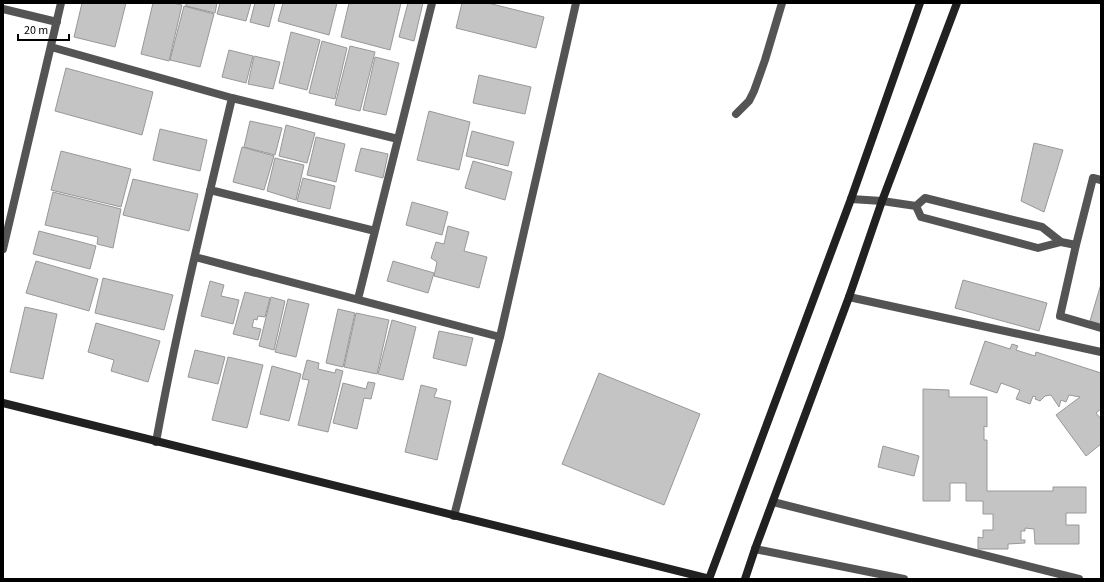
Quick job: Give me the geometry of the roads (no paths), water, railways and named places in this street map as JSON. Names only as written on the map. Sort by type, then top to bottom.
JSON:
[{"type":"street","points":[[3,249],[7,217],[61,3]]},
{"type":"street","points":[[358,299],[432,3]]},
{"type":"street","points":[[454,516],[500,337],[576,3]]},
{"type":"street","points":[[736,114],[752,96],[765,60],[782,3]]},
{"type":"street","points":[[3,403],[709,579],[851,199],[920,3]]},
{"type":"street","points":[[745,579],[849,297],[882,201],[957,3]]},
{"type":"street","points":[[3,9],[57,22]]},
{"type":"street","points":[[51,47],[232,98],[398,139]]},
{"type":"street","points":[[156,442],[161,412],[195,257],[232,98]]},
{"type":"street","points":[[1101,180],[1093,178],[1060,316],[1101,328]]},
{"type":"street","points":[[210,190],[375,231]]},
{"type":"street","points":[[851,199],[882,201],[916,206],[925,198],[1042,227],[1061,242]]},
{"type":"street","points":[[916,206],[921,217],[1038,248],[1061,242],[1076,245]]},
{"type":"street","points":[[195,257],[500,337]]},
{"type":"street","points":[[849,297],[1101,352]]},
{"type":"street","points":[[773,502],[1079,579]]},
{"type":"street","points":[[755,549],[904,579]]}]
